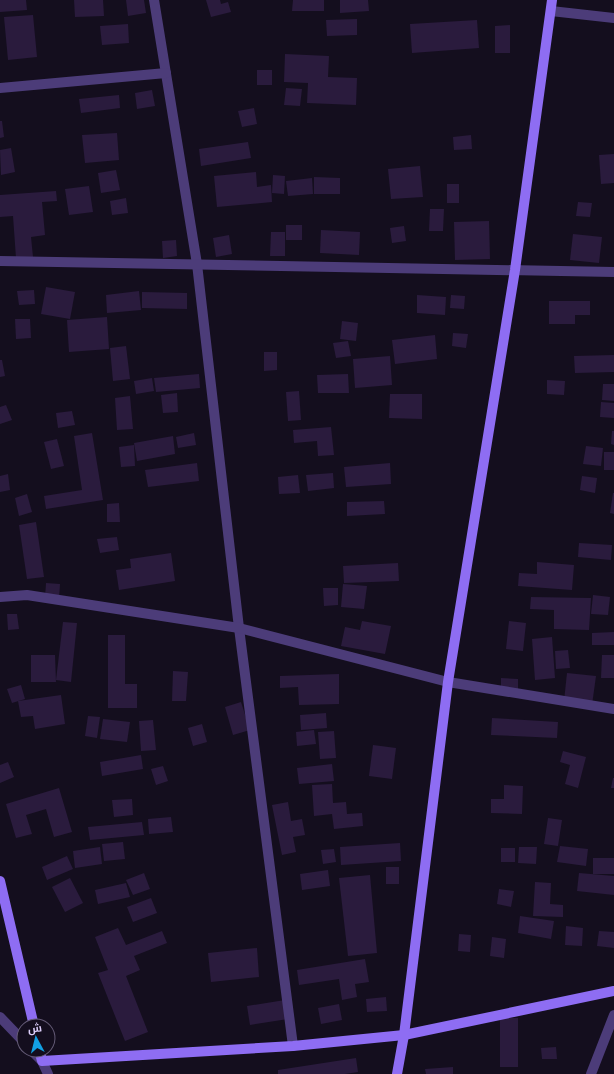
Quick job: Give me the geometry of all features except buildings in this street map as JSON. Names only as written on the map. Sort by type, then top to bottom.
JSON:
[{"type":"street","points":[[154,0],[197,264],[239,628],[293,1046]]},
{"type":"street","points":[[397,1074],[404,1035],[448,682],[516,270],[552,0]]},
{"type":"street","points":[[551,11],[614,18]]},
{"type":"street","points":[[0,88],[166,73]]},
{"type":"street","points":[[0,261],[614,272]]},
{"type":"street","points":[[0,597],[26,595],[239,628],[448,682],[614,709]]},
{"type":"street","points":[[0,881],[32,1018]]},
{"type":"street","points":[[42,1061],[293,1046],[404,1035],[614,990]]},
{"type":"street","points":[[591,1074],[614,1014]]},
{"type":"street","points":[[0,1016],[16,1033]]},
{"type":"street","points":[[39,1058],[42,1061]]},
{"type":"street","points":[[41,1058],[48,1074]]}]
